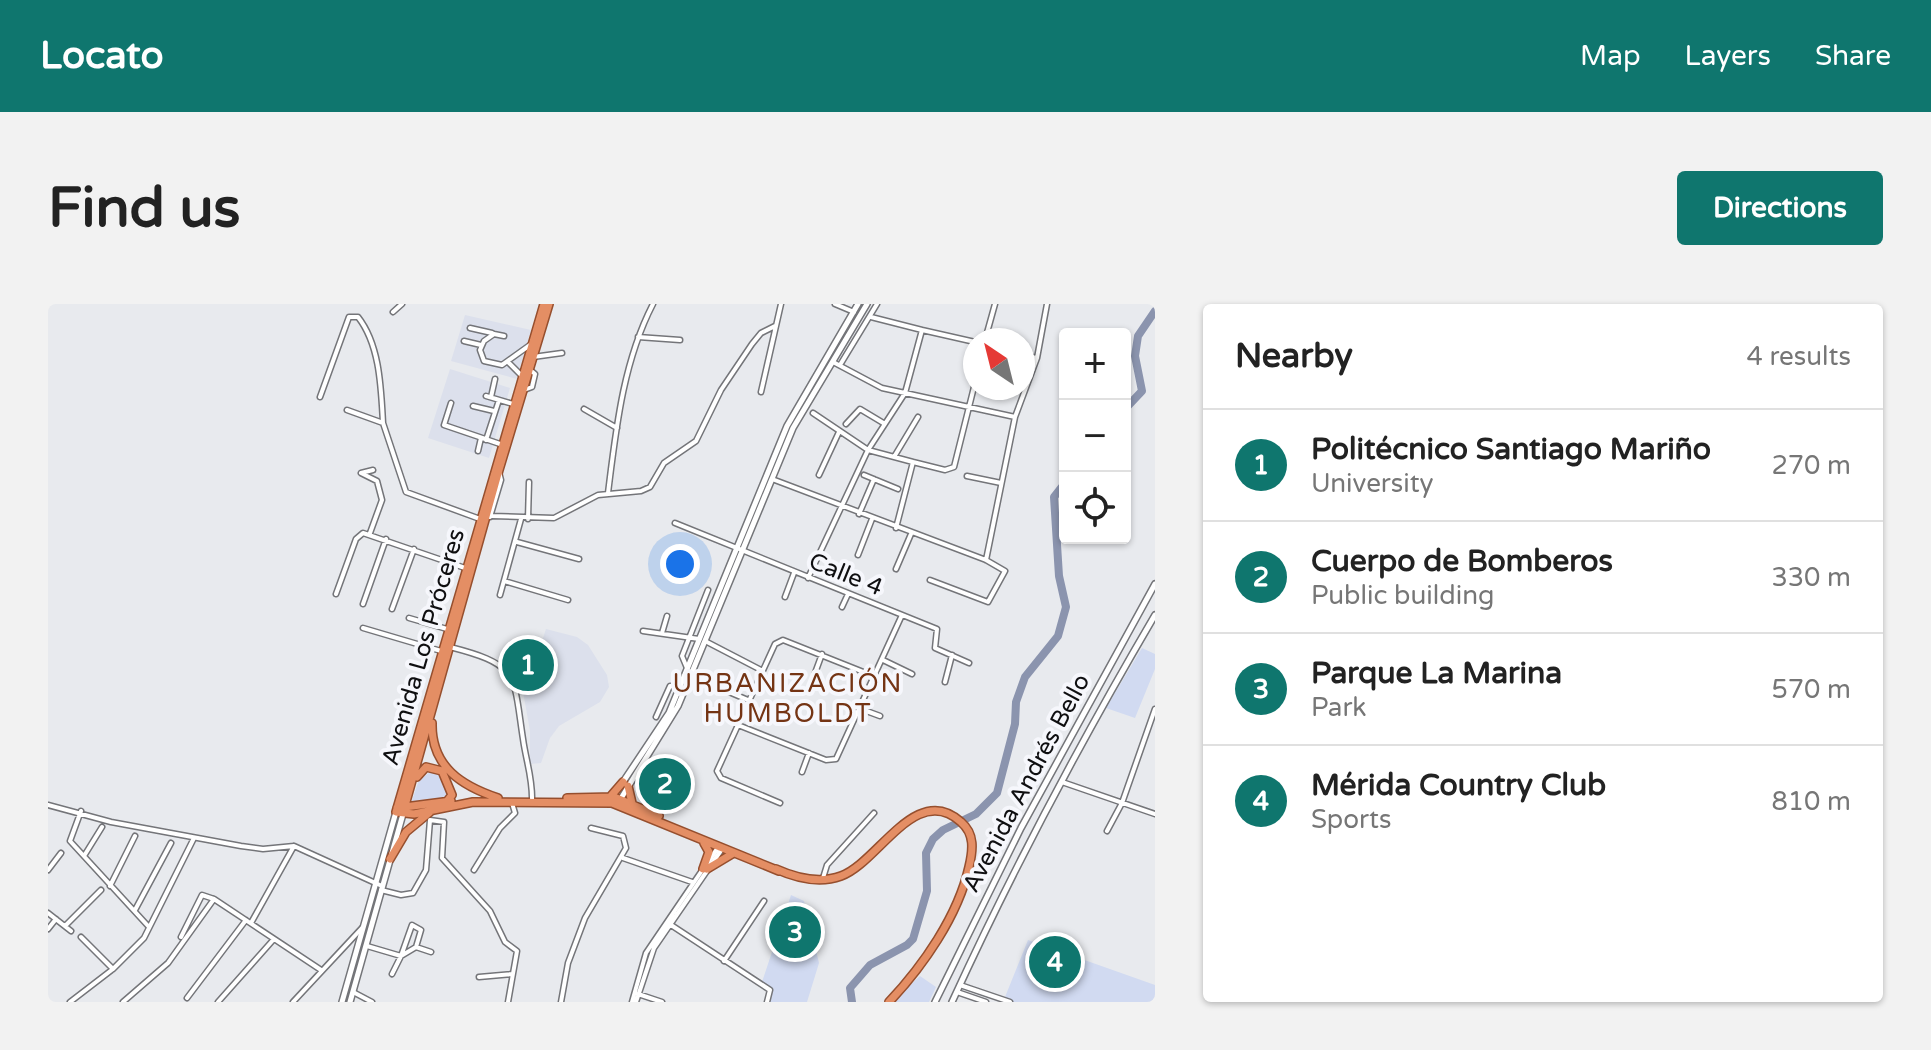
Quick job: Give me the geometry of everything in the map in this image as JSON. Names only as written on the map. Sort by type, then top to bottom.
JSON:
[{"type":"highway","name":"Avenida Los Próceres","points":[[400,810],[465,568],[486,519],[500,444],[546,304]]},
{"type":"highway","name":"Avenida Los Próceres","points":[[400,810],[412,785],[546,304]]},
{"type":"highway","points":[[432,713],[433,738],[441,762],[467,787],[498,798]]},
{"type":"highway","points":[[412,785],[426,767],[436,768],[448,780],[452,795],[447,801]]},
{"type":"highway","points":[[615,800],[625,784]]},
{"type":"highway","points":[[625,784],[633,804]]},
{"type":"highway","points":[[400,810],[447,801],[498,798],[532,801]]},
{"type":"highway","points":[[615,800],[734,854],[779,871],[822,880],[857,868],[899,827],[915,817],[944,811],[957,818],[967,827],[972,843],[966,880],[919,968],[889,1002]]},
{"type":"highway","points":[[400,810],[473,802],[615,800],[633,804],[779,871]]},
{"type":"highway","points":[[390,859],[399,840],[439,807]]},
{"type":"highway","points":[[700,839],[709,852],[705,869]]},
{"type":"highway","points":[[705,869],[719,859],[734,854]]},
{"type":"street","points":[[393,312],[402,304]]},
{"type":"street","points":[[608,493],[617,428],[638,337],[653,304]]},
{"type":"street","points":[[761,392],[781,304]]},
{"type":"street","points":[[835,304],[854,312]]},
{"type":"street","points":[[625,784],[671,721],[707,642],[738,550],[795,410],[858,304]]},
{"type":"street","points":[[625,784],[663,723],[711,608],[797,419],[867,304]]},
{"type":"street","points":[[840,365],[877,304]]},
{"type":"street","points":[[988,328],[995,304]]},
{"type":"street","points":[[986,560],[1015,417],[1037,358],[1047,304]]},
{"type":"street","points":[[320,397],[349,317],[358,317],[369,334],[375,355],[383,423],[406,492],[486,519],[554,518],[608,493],[641,491],[650,487],[664,463],[701,435],[721,390],[752,344],[761,333],[775,326]]},
{"type":"street","points":[[871,317],[963,339]]},
{"type":"street","points":[[470,328],[504,336]]},
{"type":"street","points":[[808,578],[868,450],[905,393],[922,330]]},
{"type":"street","points":[[481,345],[494,334]]},
{"type":"street","points":[[638,337],[680,340]]},
{"type":"street","points":[[464,341],[481,345]]},
{"type":"street","points":[[481,345],[484,361],[497,365],[508,362],[532,343]]},
{"type":"street","points":[[533,357],[562,353]]},
{"type":"street","points":[[516,366],[520,354]]},
{"type":"street","points":[[831,361],[866,382],[1015,417]]},
{"type":"street","points":[[508,362],[516,366],[521,375]]},
{"type":"street","points":[[495,379],[488,397],[513,404]]},
{"type":"street","points":[[478,451],[499,400]]},
{"type":"street","points":[[813,413],[868,450],[945,470],[954,467],[971,400]]},
{"type":"street","points":[[451,403],[444,425],[500,444]]},
{"type":"street","points":[[473,406],[494,411]]},
{"type":"street","points":[[584,409],[617,428]]},
{"type":"street","points":[[846,424],[860,409],[885,424]]},
{"type":"street","points":[[347,410],[383,423]]},
{"type":"street","points":[[894,457],[918,417]]},
{"type":"street","points":[[819,475],[839,432]]},
{"type":"street","points":[[896,528],[913,462]]},
{"type":"street","points":[[370,533],[382,500],[377,481],[361,473],[373,470]]},
{"type":"street","points":[[864,475],[898,489]]},
{"type":"street","points":[[967,476],[1001,483]]},
{"type":"street","points":[[770,478],[986,560],[1005,571],[990,601],[930,580]]},
{"type":"street","points":[[859,514],[874,479]]},
{"type":"street","points":[[528,519],[529,482]]},
{"type":"street","points":[[500,595],[521,519]]},
{"type":"street","points":[[858,555],[872,519]]},
{"type":"street","name":"Calle 4","points":[[675,523],[937,629],[935,648],[952,655]]},
{"type":"street","points":[[336,594],[356,539],[363,533],[465,568]]},
{"type":"street","points":[[896,569],[911,534]]},
{"type":"street","points":[[363,604],[386,539]]},
{"type":"street","points":[[517,542],[579,559]]},
{"type":"street","points":[[392,609],[414,549]]},
{"type":"street","points":[[785,597],[794,573]]},
{"type":"street","points":[[504,581],[568,600]]},
{"type":"street","name":"Avenida Andrés Bello","points":[[935,1002],[1021,828],[1155,584]]},
{"type":"street","points":[[687,668],[682,656],[708,590]]},
{"type":"street","points":[[842,607],[848,594]]},
{"type":"street","points":[[701,607],[711,608]]},
{"type":"street","points":[[738,725],[826,760],[836,759],[902,615]]},
{"type":"street","name":"Avenida Andrés Bello","points":[[952,1002],[1017,865],[1155,615]]},
{"type":"street","points":[[662,633],[667,616]]},
{"type":"street","points":[[409,618],[447,629]]},
{"type":"street","points":[[363,628],[441,651]]},
{"type":"street","points":[[643,631],[699,639]]},
{"type":"street","points":[[780,803],[721,778],[717,771],[761,670],[780,641],[822,654],[876,677]]},
{"type":"street","points":[[707,642],[761,670]]},
{"type":"street","points":[[450,647],[493,659],[512,680],[531,771],[532,801]]},
{"type":"street","points":[[815,673],[822,654]]},
{"type":"street","points":[[945,682],[952,655],[969,663]]},
{"type":"street","points":[[883,660],[912,674]]},
{"type":"street","points":[[656,717],[670,686],[679,686]]},
{"type":"street","points":[[729,692],[748,700]]},
{"type":"street","points":[[861,709],[880,716]]},
{"type":"street","points":[[1107,831],[1122,803],[1155,709]]},
{"type":"street","points":[[802,772],[809,753]]},
{"type":"street","points":[[1062,782],[1155,814]]},
{"type":"street","points":[[474,870],[500,828],[515,813],[512,803]]},
{"type":"street","points":[[48,805],[81,811],[111,822],[263,849],[294,846],[401,895],[413,893],[426,870],[428,818],[446,826],[442,858],[490,911],[505,942],[517,951],[508,1002]]},
{"type":"street","name":"Avenida Los Próceres","points":[[342,1002],[364,926],[390,859],[400,810]]},
{"type":"street","name":"Avenida Los Próceres","points":[[350,1002],[400,810]]},
{"type":"street","points":[[81,811],[69,837],[150,928]]},
{"type":"street","points":[[822,880],[827,865],[874,813]]},
{"type":"street","points":[[84,856],[102,827]]},
{"type":"street","points":[[561,1002],[568,963],[585,918],[623,858],[626,842],[623,836],[591,828]]},
{"type":"street","points":[[110,886],[135,836]]},
{"type":"street","points":[[70,1002],[113,969],[150,928],[194,837]]},
{"type":"street","points":[[135,910],[171,843]]},
{"type":"street","points":[[187,998],[249,922],[294,846]]},
{"type":"street","points":[[668,922],[721,846]]},
{"type":"street","points":[[48,870],[61,853]]},
{"type":"street","points":[[623,858],[693,882]]},
{"type":"street","points":[[634,1002],[648,961],[668,922],[705,869]]},
{"type":"street","points":[[65,926],[101,890]]},
{"type":"street","points":[[181,937],[200,896],[214,899],[321,970]]},
{"type":"street","points":[[123,1002],[168,963],[214,899]]},
{"type":"street","points":[[724,961],[764,901]]},
{"type":"street","points":[[48,913],[71,931]]},
{"type":"street","points":[[48,929],[56,919]]},
{"type":"street","points":[[668,922],[770,993],[767,1002]]},
{"type":"street","points":[[367,946],[401,956],[416,947],[421,930],[412,925],[401,956],[392,974]]},
{"type":"street","points":[[293,1002],[364,926]]},
{"type":"street","points":[[81,937],[113,969]]},
{"type":"street","points":[[218,1002],[274,939]]},
{"type":"street","points":[[416,947],[431,952]]},
{"type":"street","points":[[479,977],[512,974]]},
{"type":"street","points":[[960,985],[1010,1002]]},
{"type":"street","points":[[353,992],[372,1002]]},
{"type":"street","points":[[957,992],[987,1002],[990,995]]},
{"type":"street","points":[[636,993],[662,1002]]},
{"type":"shaded area","points":[[465,315],[531,330],[517,379],[451,361]]},
{"type":"shaded area","points":[[450,369],[510,388],[489,458],[428,438]]},
{"type":"shaded area","points":[[546,629],[577,637],[588,645],[607,675],[609,687],[600,702],[559,726],[550,738],[541,763],[530,764],[530,731],[522,686],[530,677]]},
{"type":"shaded area","points":[[1142,648],[1155,654],[1155,669],[1135,718],[1106,708]]},
{"type":"shaded area","points":[[433,770],[440,772],[450,793],[446,799],[411,803],[419,780]]},
{"type":"shaded area","points":[[791,895],[804,901],[819,963],[807,1002],[769,1002],[772,990],[762,982]]},
{"type":"shaded area","points":[[1028,940],[1155,985],[1155,1002],[1003,1002]]},
{"type":"shaded area","points":[[920,976],[936,987],[929,1002],[891,1002]]},
{"type":"waterway","points":[[1131,403],[1142,391],[1135,356],[1138,336],[1155,311]]},
{"type":"waterway","points":[[852,1002],[850,988],[870,965],[913,939],[927,891],[926,853],[933,839],[943,830],[976,814],[997,793],[1015,724],[1016,702],[1025,677],[1058,636],[1066,607],[1059,576],[1054,497],[1059,491]]},
{"type":"place","name":"Politécnico Santiago Mariño","points":[[528,665]]},
{"type":"place","name":"Cuerpo de Bomberos","points":[[665,784]]},
{"type":"place","name":"Parque La Marina","points":[[795,932]]},
{"type":"place","name":"Mérida Country Club","points":[[1055,962]]},
{"type":"district","name":"URBANIZACIÓN HUMBOLDT","points":[[788,698]]}]
